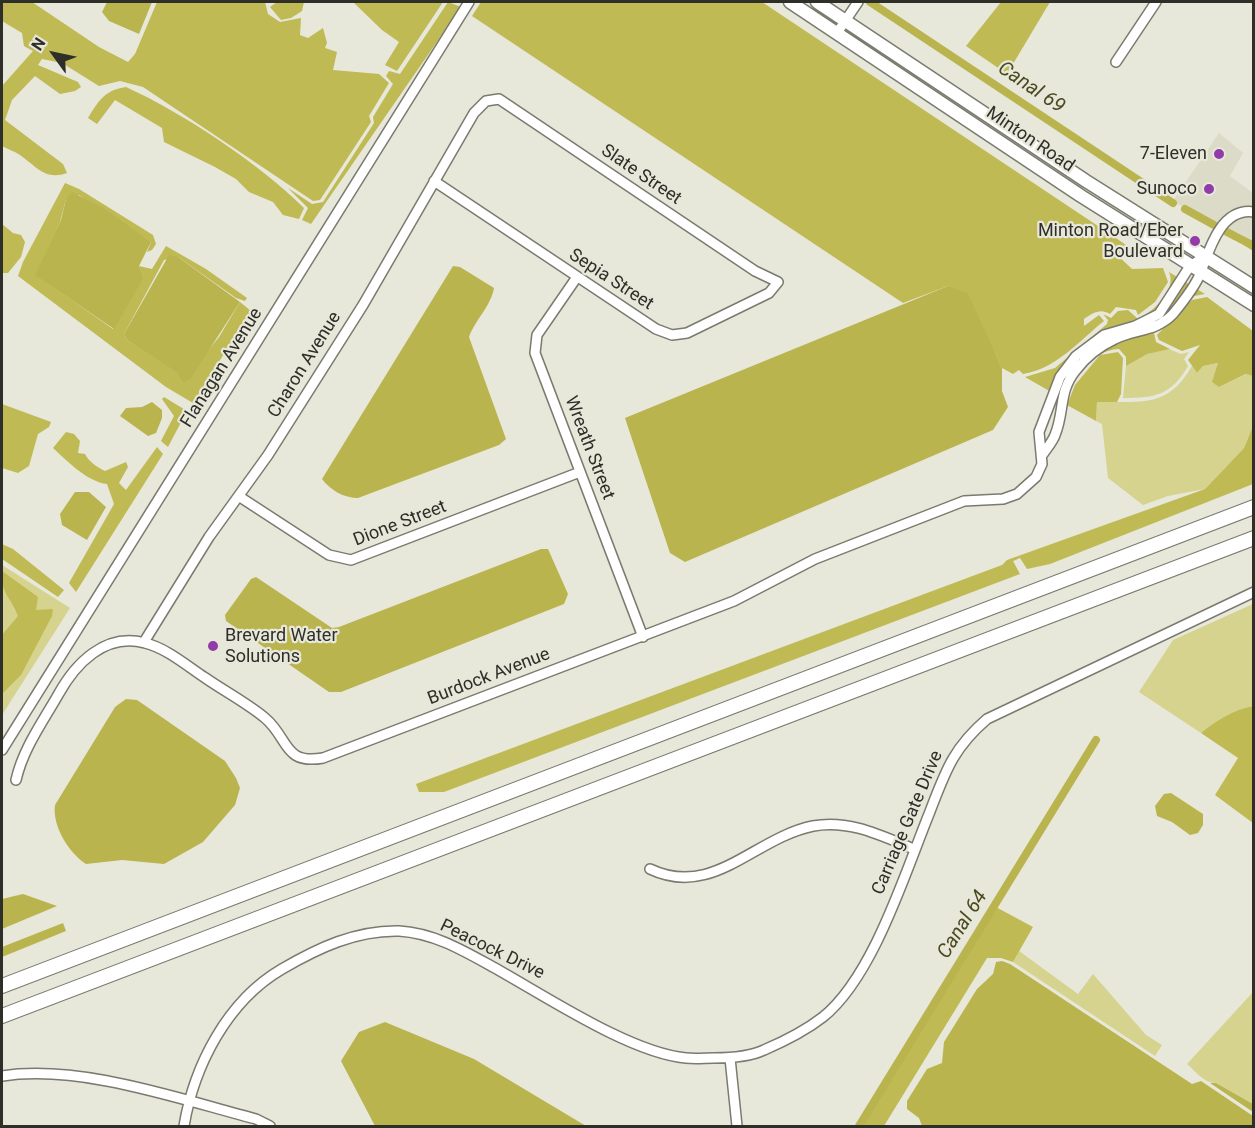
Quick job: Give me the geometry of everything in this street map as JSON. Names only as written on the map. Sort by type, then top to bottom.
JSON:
[{"type":"highway","points":[[2,986],[1254,507]]},
{"type":"highway","points":[[2,1016],[1254,538]]},
{"type":"main road","name":"Minton Road","points":[[790,2],[1190,266],[1254,305]]},
{"type":"main road","name":"Minton Road","points":[[817,2],[1204,257],[1254,287]]},
{"type":"street","name":"Flanagan Avenue","points":[[2,750],[469,2]]},
{"type":"street","points":[[837,33],[858,2]]},
{"type":"street","points":[[1116,62],[1156,2]]},
{"type":"street","name":"Slate Street","points":[[486,101],[499,99],[755,270],[778,282]]},
{"type":"street","name":"Charon Avenue","points":[[144,642],[209,537],[240,497],[363,305],[474,113],[486,101]]},
{"type":"street","name":"Sepia Street","points":[[434,181],[656,329],[672,335],[687,333],[759,298],[769,292],[778,282]]},
{"type":"street","points":[[1201,273],[1204,257],[1227,220],[1248,211],[1254,212]]},
{"type":"street","points":[[1190,266],[1204,257]]},
{"type":"street","name":"Burdock Avenue","points":[[1136,330],[1159,314],[1190,266]]},
{"type":"street","name":"Burdock Avenue","points":[[1043,453],[1039,432],[1060,377],[1104,335],[1149,330],[1172,314],[1201,273]]},
{"type":"street","name":"Wreath Street","points":[[577,277],[537,335],[535,353],[643,637]]},
{"type":"street","name":"Burdock Avenue","points":[[144,642],[164,651],[267,719],[292,754],[307,761],[323,758],[734,602],[814,559],[964,501],[1003,499],[1017,494],[1036,477],[1043,453],[1055,436],[1062,396],[1079,359]]},
{"type":"street","points":[[1051,396],[1062,396]]},
{"type":"street","points":[[1042,420],[1058,426]]},
{"type":"street","name":"Dione Street","points":[[240,497],[329,555],[351,560],[580,472]]},
{"type":"street","name":"Carriage Gate Drive","points":[[730,1058],[760,1052],[801,1033],[825,1016],[846,993],[873,948],[953,756],[969,734],[987,719],[1254,592]]},
{"type":"street","points":[[16,780],[21,759],[69,675],[82,660],[98,648],[123,642],[144,642]]},
{"type":"street","points":[[650,869],[675,879],[691,879],[709,874],[792,833],[812,826],[833,824],[865,829],[914,849]]},
{"type":"street","name":"Peacock Drive","points":[[184,1126],[188,1101],[214,1041],[234,1011],[276,973],[311,952],[348,938],[375,933],[399,932],[440,939],[641,1046],[686,1058],[730,1058]]},
{"type":"street","points":[[730,1058],[737,1126]]},
{"type":"street","points":[[2,1076],[38,1072],[76,1075],[188,1101],[256,1119],[270,1126]]},
{"type":"shaded area","points":[[2,2],[32,2],[99,47],[128,62],[135,54],[157,2],[265,2],[268,14],[280,22],[301,18],[300,35],[308,38],[323,28],[327,43],[325,48],[337,52],[333,70],[379,74],[389,83],[369,116],[371,122],[320,200],[313,201],[143,87],[120,81],[99,86],[62,63],[42,59],[38,65],[78,82],[81,87],[75,91],[60,94],[35,76],[12,100],[5,120],[63,164],[67,173],[47,174],[20,155],[2,146],[2,86],[33,51],[24,46],[22,33],[2,21]]},
{"type":"shaded area","points":[[107,2],[152,2],[139,34],[109,21],[102,12]]},
{"type":"shaded area","points":[[277,2],[304,2],[302,11],[291,18],[281,20],[270,7]]},
{"type":"shaded area","points":[[353,2],[443,2],[397,71],[385,65],[399,42],[382,30]]},
{"type":"shaded area","points":[[448,2],[461,7],[311,224],[302,220],[308,208],[288,188],[312,204],[323,202],[374,123],[373,117],[393,84],[386,76],[389,71],[400,74]]},
{"type":"shaded area","points":[[481,2],[762,2],[1133,250],[1128,255],[1115,253],[1132,269],[1163,268],[1168,282],[1155,302],[1138,315],[1136,310],[1116,307],[1110,314],[1103,311],[1094,313],[1084,319],[1084,326],[1099,315],[1104,321],[1057,360],[1035,371],[1023,374],[1019,370],[1013,374],[1002,368],[994,351],[948,286],[903,303],[472,16]]},
{"type":"shaded area","points":[[1001,2],[1050,2],[1007,74],[966,46]]},
{"type":"shaded area","points":[[126,87],[196,125],[266,174],[304,208],[299,219],[283,215],[273,202],[249,192],[236,179],[164,142],[162,128],[115,100],[97,124],[88,118],[103,97],[119,88]]},
{"type":"shaded area","points":[[1219,133],[1243,153],[1230,176],[1253,193],[1253,208],[1246,207],[1232,212],[1216,227],[1173,201]]},
{"type":"shaded area","points":[[65,183],[79,189],[153,235],[156,244],[152,250],[147,252],[151,242],[79,195],[66,199],[60,222],[36,275],[113,329],[143,275],[139,266],[152,269],[166,246],[206,269],[247,298],[245,301],[236,298],[178,257],[164,260],[124,334],[128,341],[179,373],[182,383],[219,337],[240,302],[251,311],[193,403],[166,387],[18,276],[23,262]]},
{"type":"shaded area","points":[[72,192],[102,207],[151,242],[139,266],[143,275],[141,282],[114,329],[35,275],[61,220],[66,199]]},
{"type":"shaded area","points":[[1249,215],[1253,216],[1253,242],[1239,233],[1233,232],[1230,236],[1223,232],[1236,220]]},
{"type":"shaded area","points":[[2,224],[13,233],[21,235],[25,242],[21,257],[8,273],[2,273]]},
{"type":"shaded area","points":[[1233,232],[1253,242],[1253,251],[1230,236]]},
{"type":"shaded area","points":[[169,255],[178,257],[240,302],[191,378],[182,383],[178,373],[128,341],[124,334]]},
{"type":"shaded area","points":[[453,266],[460,267],[494,288],[490,301],[469,337],[506,439],[499,445],[358,498],[338,493],[322,479]]},
{"type":"shaded area","points":[[1169,272],[1205,294],[1189,297],[1154,333],[1156,342],[1170,349],[1147,354],[1126,366],[1126,357],[1119,349],[1100,354],[1079,373],[1065,400],[1025,377],[1055,368],[1107,324],[1108,320],[1103,314],[1111,318],[1118,311],[1128,310],[1138,319],[1151,311],[1167,293],[1171,279]]},
{"type":"shaded area","points":[[948,286],[968,294],[1002,368],[1002,391],[1008,407],[993,430],[685,562],[670,553],[625,418]]},
{"type":"shaded area","points":[[1207,297],[1253,331],[1253,376],[1246,374],[1219,387],[1212,382],[1218,363],[1203,366],[1197,373],[1188,360],[1200,345],[1182,351],[1159,340],[1157,335],[1192,300]]},
{"type":"shaded area","points":[[1169,349],[1181,354],[1189,352],[1184,359],[1188,366],[1182,376],[1169,389],[1154,396],[1123,398],[1126,366],[1146,354]]},
{"type":"shaded area","points":[[1118,352],[1123,358],[1121,394],[1117,402],[1097,402],[1096,421],[1067,405],[1075,385],[1100,355]]},
{"type":"shaded area","points":[[1219,363],[1219,387],[1247,374],[1253,376],[1253,426],[1244,448],[1205,489],[1168,496],[1143,505],[1108,478],[1102,424],[1096,421],[1097,402],[1152,400],[1173,390],[1192,366],[1197,373],[1203,366]]},
{"type":"shaded area","points":[[164,397],[187,411],[168,447],[161,441],[174,416],[162,399]]},
{"type":"shaded area","points":[[152,402],[162,410],[162,418],[156,433],[148,436],[120,416],[126,408],[142,407]]},
{"type":"shaded area","points":[[2,404],[51,422],[49,427],[38,434],[29,466],[18,473],[2,468]]},
{"type":"shaded area","points":[[1253,426],[1253,484],[1050,564],[1027,569],[1020,558],[1013,561],[1020,574],[444,792],[419,792],[416,784],[1002,565],[1007,560],[1205,489],[1244,448]]},
{"type":"shaded area","points":[[66,432],[74,434],[80,441],[78,453],[85,454],[105,471],[126,462],[128,467],[119,483],[126,490],[157,447],[163,454],[76,592],[69,583],[114,504],[107,484],[85,475],[53,448]]},
{"type":"shaded area","points":[[75,492],[89,492],[106,507],[87,540],[62,525],[60,514]]},
{"type":"shaded area","points":[[2,544],[13,549],[64,590],[58,597],[2,559]]},
{"type":"shaded area","points":[[541,549],[548,549],[568,594],[564,604],[341,692],[329,692],[226,621],[225,615],[251,579],[256,577],[332,628]]},
{"type":"shaded area","points":[[2,565],[70,608],[2,715]]},
{"type":"shaded area","points":[[2,571],[38,597],[36,610],[53,609],[52,616],[21,675],[2,694],[2,635],[18,616],[3,585]]},
{"type":"shaded area","points":[[1253,604],[1253,706],[1226,716],[1201,733],[1139,692],[1173,640]]},
{"type":"shaded area","points":[[126,699],[137,700],[225,761],[240,788],[235,805],[203,842],[164,864],[122,860],[86,864],[63,838],[56,822],[55,805],[115,707]]},
{"type":"shaded area","points":[[1254,706],[1253,823],[1215,795],[1238,758],[1201,733],[1225,716]]},
{"type":"shaded area","points":[[1171,793],[1203,814],[1203,825],[1198,833],[1190,835],[1172,822],[1157,816],[1155,806],[1164,794]]},
{"type":"shaded area","points":[[23,894],[57,906],[2,929],[2,899]]},
{"type":"shaded area","points":[[994,906],[1033,927],[1013,962],[1001,958],[987,958],[884,1126],[858,1126]]},
{"type":"shaded area","points":[[63,923],[66,931],[2,957],[2,947]]},
{"type":"shaded area","points":[[1019,951],[1078,994],[1093,974],[1146,1035],[1162,1045],[1155,1056],[1013,962]]},
{"type":"shaded area","points":[[1002,961],[1010,964],[1192,1084],[1201,1081],[1253,1116],[1253,1126],[922,1126],[919,1118],[907,1109],[907,1101],[927,1069],[942,1063],[944,1042],[977,989],[993,974],[996,962]]},
{"type":"shaded area","points":[[1253,992],[1253,1104],[1216,1083],[1204,1079],[1187,1064]]},
{"type":"shaded area","points":[[385,1022],[474,1059],[586,1126],[375,1126],[341,1061],[359,1032]]},
{"type":"shaded area","points":[[1210,1083],[1216,1083],[1253,1104],[1253,1112]]},
{"type":"waterway","name":"Canal 69","points":[[870,2],[1173,203]]},
{"type":"waterway","name":"Canal 69","points":[[1185,209],[1214,225]]},
{"type":"waterway","name":"Canal 69","points":[[1227,232],[1254,246]]},
{"type":"waterway","name":"Canal 64","points":[[859,1126],[1096,740]]},
{"type":"place","name":"7-Eleven","points":[[1219,154]]},
{"type":"place","name":"Sunoco","points":[[1209,189]]},
{"type":"place","name":"Minton Road/Eber Boulevard","points":[[1195,241]]},
{"type":"place","name":"Brevard Water Solutions","points":[[213,646]]}]
